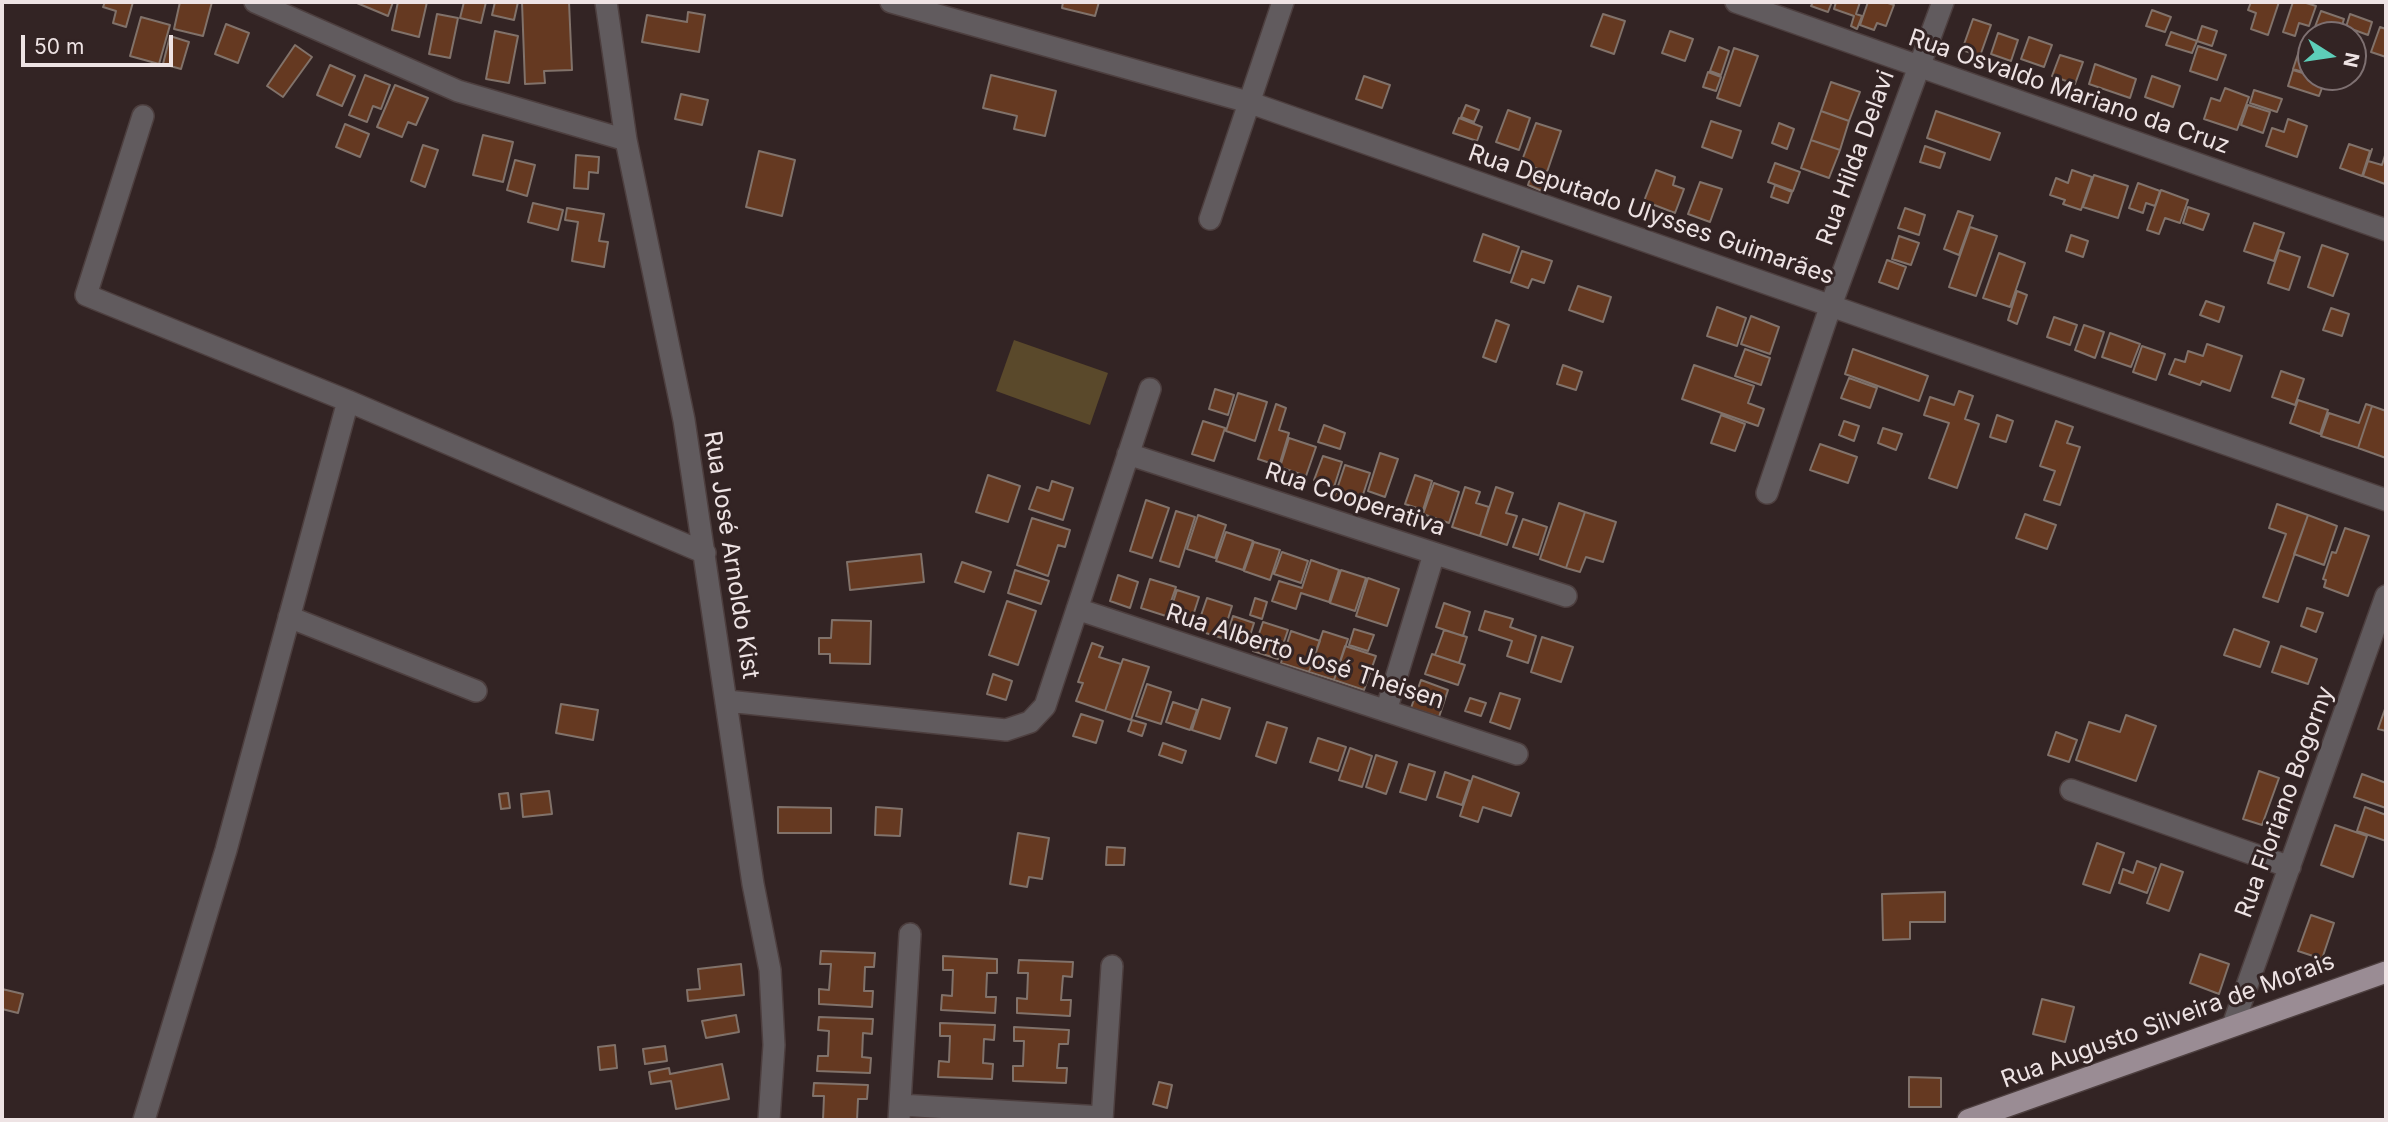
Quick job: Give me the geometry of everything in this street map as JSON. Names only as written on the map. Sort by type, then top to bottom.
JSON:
[{"type":"main road","name":"Rua Augusto Silveira de Morais","points":[[1968,1120],[2386,972]]},
{"type":"street","points":[[255,2],[293,9],[458,91],[626,141]]},
{"type":"street","name":"Rua José Arnoldo Kist","points":[[606,2],[626,141],[684,420],[753,884],[770,970],[774,1045],[769,1120]]},
{"type":"street","name":"Rua Deputado Ulysses Guimarães","points":[[891,2],[951,10],[1248,102],[2386,500]]},
{"type":"street","points":[[1210,219],[1283,2]]},
{"type":"street","name":"Rua Osvaldo Mariano da Cruz","points":[[1735,2],[2386,230]]},
{"type":"street","name":"Rua Hilda Delavi","points":[[1767,493],[1831,305],[1917,66],[1943,2]]},
{"type":"street","points":[[143,116],[86,295],[348,401],[705,553]]},
{"type":"street","points":[[727,701],[1006,730],[1030,722],[1045,706],[1150,389]]},
{"type":"street","points":[[144,1120],[226,850],[348,401]]},
{"type":"street","name":"Rua Cooperativa","points":[[1128,454],[1566,596]]},
{"type":"street","points":[[1386,711],[1434,554]]},
{"type":"street","name":"Rua Floriano Bogorny","points":[[2233,1025],[2386,596]]},
{"type":"street","name":"Rua Alberto José Theisen","points":[[1077,609],[1517,754]]},
{"type":"street","points":[[289,617],[476,691]]},
{"type":"street","points":[[2071,790],[2290,867]]},
{"type":"street","points":[[910,934],[899,1112],[1102,1118],[1112,966]]},
{"type":"shaded area","points":[[1014,340],[1108,373],[1090,425],[996,391]]},
{"type":"building","points":[[105,2],[133,2],[126,27],[113,23],[116,11],[103,7]]},
{"type":"building","points":[[180,2],[212,2],[203,36],[174,29]]},
{"type":"building","points":[[358,2],[393,2],[388,16]]},
{"type":"building","points":[[398,2],[427,2],[419,37],[392,30]]},
{"type":"building","points":[[464,2],[486,2],[481,23],[460,18]]},
{"type":"building","points":[[495,2],[518,2],[514,20],[492,15]]},
{"type":"building","points":[[522,2],[569,2],[572,70],[544,71],[545,83],[525,84]]},
{"type":"building","points":[[1063,2],[1099,2],[1095,16],[1062,8]]},
{"type":"building","points":[[1813,2],[1832,2],[1828,12],[1811,6]]},
{"type":"building","points":[[1836,2],[1860,2],[1856,14],[1862,16],[1857,29],[1851,26],[1854,16],[1834,9]]},
{"type":"building","points":[[1868,2],[1894,5],[1886,26],[1877,23],[1874,30],[1860,25]]},
{"type":"building","points":[[2251,2],[2279,2],[2268,35],[2251,29],[2256,13],[2248,10]]},
{"type":"building","points":[[2293,2],[2316,6],[2311,21],[2297,21],[2295,36],[2283,32]]},
{"type":"building","points":[[2152,10],[2171,17],[2165,32],[2146,26]]},
{"type":"building","points":[[2321,11],[2344,19],[2343,21],[2317,21]]},
{"type":"building","points":[[688,12],[705,15],[699,52],[642,42],[647,15],[687,22]]},
{"type":"building","points":[[437,14],[458,18],[450,58],[429,54]]},
{"type":"building","points":[[1603,14],[1625,21],[1614,54],[1591,46]]},
{"type":"building","points":[[2350,14],[2372,22],[2368,35],[2367,21],[2348,21]]},
{"type":"building","points":[[141,17],[170,25],[159,64],[130,56]]},
{"type":"building","points":[[1973,19],[1991,25],[1980,56],[1962,50]]},
{"type":"building","points":[[226,24],[249,33],[238,63],[215,54]]},
{"type":"building","points":[[2202,26],[2217,31],[2212,46],[2197,41]]},
{"type":"building","points":[[2380,27],[2386,29],[2386,57],[2371,52]]},
{"type":"building","points":[[495,31],[518,36],[509,83],[486,79]]},
{"type":"building","points":[[1670,31],[1693,39],[1685,61],[1662,53]]},
{"type":"building","points":[[2171,32],[2197,41],[2192,53],[2166,45]]},
{"type":"building","points":[[1998,33],[2018,40],[2011,61],[1991,54]]},
{"type":"building","points":[[170,36],[189,42],[181,69],[163,64]]},
{"type":"building","points":[[2029,37],[2052,45],[2044,67],[2021,59]]},
{"type":"building","points":[[295,45],[312,57],[283,97],[267,86]]},
{"type":"building","points":[[2198,46],[2226,55],[2217,80],[2190,71]]},
{"type":"building","points":[[1719,47],[1729,51],[1721,75],[1710,71]]},
{"type":"building","points":[[1734,48],[1758,56],[1740,106],[1717,98]]},
{"type":"building","points":[[2060,55],[2083,62],[2075,84],[2052,76]]},
{"type":"building","points":[[2095,64],[2136,79],[2130,98],[2089,84]]},
{"type":"building","points":[[330,65],[355,76],[342,106],[317,95]]},
{"type":"building","points":[[2293,70],[2297,71],[2297,89],[2288,86]]},
{"type":"building","points":[[1708,72],[1721,77],[1716,91],[1703,87]]},
{"type":"building","points":[[365,75],[390,85],[381,109],[373,106],[367,122],[349,115]]},
{"type":"building","points":[[991,75],[1056,91],[1045,136],[1014,129],[1017,116],[983,108]]},
{"type":"building","points":[[1364,76],[1390,85],[1382,108],[1356,99]]},
{"type":"building","points":[[2152,76],[2180,86],[2173,107],[2145,97]]},
{"type":"building","points":[[1831,82],[1860,92],[1849,121],[1821,111]]},
{"type":"building","points":[[395,85],[428,98],[416,125],[408,122],[402,137],[377,127]]},
{"type":"building","points":[[2225,88],[2249,97],[2237,130],[2204,119],[2211,98],[2220,101]]},
{"type":"building","points":[[2254,90],[2282,99],[2277,112],[2250,103]]},
{"type":"building","points":[[2304,91],[2321,91],[2319,96]]},
{"type":"building","points":[[681,94],[708,100],[702,125],[675,119]]},
{"type":"building","points":[[1466,105],[1479,110],[1474,122],[1461,117]]},
{"type":"building","points":[[2248,105],[2270,112],[2263,133],[2241,125]]},
{"type":"building","points":[[1508,110],[1530,118],[1519,150],[1496,142]]},
{"type":"building","points":[[1821,111],[1849,121],[1840,150],[1811,140]]},
{"type":"building","points":[[1936,111],[2000,133],[1990,160],[1927,138]]},
{"type":"building","points":[[1459,118],[1482,127],[1477,141],[1453,133]]},
{"type":"building","points":[[2288,119],[2307,126],[2297,157],[2266,146],[2272,128],[2284,132]]},
{"type":"building","points":[[1711,121],[1741,131],[1732,158],[1702,147]]},
{"type":"building","points":[[1536,123],[1561,131],[1547,172],[1521,163]]},
{"type":"building","points":[[1779,123],[1794,129],[1787,149],[1772,143]]},
{"type":"building","points":[[345,124],[369,134],[360,157],[336,147]]},
{"type":"building","points":[[483,135],[513,142],[503,182],[473,175]]},
{"type":"building","points":[[1811,140],[1840,150],[1829,178],[1801,168]]},
{"type":"building","points":[[2349,144],[2370,151],[2362,176],[2340,168]]},
{"type":"building","points":[[423,145],[438,150],[425,187],[411,181]]},
{"type":"building","points":[[1925,146],[1945,153],[1940,168],[1920,162]]},
{"type":"building","points":[[759,151],[795,160],[782,216],[746,207]]},
{"type":"building","points":[[2386,152],[2385,184],[2363,176],[2368,161],[2382,165]]},
{"type":"building","points":[[576,155],[599,157],[598,173],[589,172],[588,189],[574,188]]},
{"type":"building","points":[[515,160],[535,165],[527,196],[507,190]]},
{"type":"building","points":[[1775,163],[1800,172],[1793,191],[1768,182]]},
{"type":"building","points":[[1533,169],[1548,174],[1542,191],[1528,185]]},
{"type":"building","points":[[1656,170],[1675,177],[1673,185],[1684,189],[1675,213],[1644,201]]},
{"type":"building","points":[[2072,170],[2092,177],[2081,210],[2063,204],[2065,200],[2050,195],[2056,178],[2068,183]]},
{"type":"building","points":[[2094,175],[2128,186],[2118,218],[2083,207]]},
{"type":"building","points":[[1700,182],[1722,189],[1710,222],[1688,214]]},
{"type":"building","points":[[2138,183],[2160,191],[2155,206],[2146,203],[2143,213],[2129,208]]},
{"type":"building","points":[[1775,185],[1792,192],[1788,203],[1771,197]]},
{"type":"building","points":[[2161,190],[2188,200],[2180,223],[2165,218],[2159,234],[2147,230]]},
{"type":"building","points":[[533,203],[563,210],[558,230],[528,222]]},
{"type":"building","points":[[2188,207],[2209,214],[2203,230],[2183,223]]},
{"type":"building","points":[[567,208],[604,214],[599,241],[608,242],[604,267],[572,261],[578,222],[565,220]]},
{"type":"building","points":[[1905,208],[1925,215],[1919,235],[1898,228]]},
{"type":"building","points":[[1958,211],[1973,216],[1959,255],[1944,249]]},
{"type":"building","points":[[2254,223],[2284,233],[2274,261],[2244,251]]},
{"type":"building","points":[[1970,227],[1997,236],[1976,296],[1949,287]]},
{"type":"building","points":[[1483,234],[1519,247],[1510,273],[1474,261]]},
{"type":"building","points":[[2071,235],[2088,241],[2083,257],[2066,251]]},
{"type":"building","points":[[1899,236],[1919,243],[1911,265],[1892,259]]},
{"type":"building","points":[[2322,245],[2348,254],[2333,296],[2308,287]]},
{"type":"building","points":[[2279,250],[2300,257],[2289,290],[2268,283]]},
{"type":"building","points":[[1522,251],[1552,261],[1544,283],[1532,279],[1528,288],[1511,282]]},
{"type":"building","points":[[1999,253],[2025,263],[2010,307],[1983,298]]},
{"type":"building","points":[[1887,260],[1906,267],[1898,289],[1879,282]]},
{"type":"building","points":[[1578,286],[1611,297],[1603,322],[1569,310]]},
{"type":"building","points":[[2017,291],[2027,295],[2017,324],[2008,320]]},
{"type":"building","points":[[2206,301],[2224,307],[2219,322],[2200,315]]},
{"type":"building","points":[[1717,307],[1746,318],[1737,346],[1707,336]]},
{"type":"building","points":[[2331,308],[2349,314],[2342,336],[2323,330]]},
{"type":"building","points":[[1751,316],[1779,327],[1770,354],[1741,344]]},
{"type":"building","points":[[2054,317],[2077,325],[2070,345],[2047,337]]},
{"type":"building","points":[[1496,320],[1509,325],[1496,362],[1483,357]]},
{"type":"building","points":[[2084,325],[2104,332],[2095,358],[2075,350]]},
{"type":"building","points":[[2110,333],[2140,344],[2131,367],[2102,357]]},
{"type":"building","points":[[2207,344],[2242,356],[2230,391],[2202,381],[2200,385],[2169,374],[2175,359],[2185,362],[2188,351],[2203,356]]},
{"type":"building","points":[[2142,346],[2165,354],[2156,380],[2133,372]]},
{"type":"building","points":[[1745,349],[1770,358],[1761,385],[1735,376]]},
{"type":"building","points":[[1853,349],[1928,376],[1919,401],[1845,374]]},
{"type":"building","points":[[1563,365],[1582,372],[1576,390],[1557,384]]},
{"type":"building","points":[[1694,365],[1754,386],[1748,403],[1764,409],[1758,426],[1682,399]]},
{"type":"building","points":[[2281,371],[2304,379],[2295,405],[2272,397]]},
{"type":"building","points":[[1849,378],[1877,388],[1870,408],[1841,398]]},
{"type":"building","points":[[1215,389],[1234,395],[1228,415],[1209,409]]},
{"type":"building","points":[[1959,391],[1973,396],[1965,419],[1979,424],[1957,488],[1929,478],[1949,423],[1924,415],[1930,397],[1954,405]]},
{"type":"building","points":[[1238,393],[1267,402],[1255,441],[1226,431]]},
{"type":"building","points":[[2298,400],[2328,410],[2320,434],[2290,423]]},
{"type":"building","points":[[1276,404],[1286,408],[1279,430],[1289,433],[1279,466],[1258,459]]},
{"type":"building","points":[[2366,404],[2372,406],[2358,448],[2321,436],[2329,413],[2359,423]]},
{"type":"building","points":[[2372,406],[2386,411],[2386,458],[2358,448]]},
{"type":"building","points":[[1721,415],[1745,424],[1735,451],[1711,443]]},
{"type":"building","points":[[1997,415],[2013,421],[2006,442],[1990,437]]},
{"type":"building","points":[[1203,421],[1225,428],[1214,461],[1192,454]]},
{"type":"building","points":[[1844,421],[1859,426],[1854,441],[1839,435]]},
{"type":"building","points":[[2056,421],[2073,427],[2067,443],[2080,447],[2060,505],[2044,500],[2055,471],[2040,466]]},
{"type":"building","points":[[1324,425],[1345,433],[1340,449],[1318,442]]},
{"type":"building","points":[[1883,428],[1902,434],[1896,450],[1878,443]]},
{"type":"building","points":[[1289,438],[1316,447],[1306,476],[1280,467]]},
{"type":"building","points":[[1820,444],[1857,457],[1848,483],[1810,470]]},
{"type":"building","points":[[1380,453],[1398,459],[1385,497],[1368,491]]},
{"type":"building","points":[[1323,456],[1342,462],[1334,487],[1314,480]]},
{"type":"building","points":[[1345,465],[1370,473],[1359,507],[1334,498]]},
{"type":"building","points":[[988,475],[1020,486],[1008,522],[976,512]]},
{"type":"building","points":[[1415,475],[1432,481],[1423,510],[1405,504]]},
{"type":"building","points":[[1052,481],[1073,488],[1063,520],[1029,509],[1037,487],[1049,491]]},
{"type":"building","points":[[1434,483],[1459,492],[1449,523],[1423,514]]},
{"type":"building","points":[[1465,487],[1480,492],[1476,503],[1489,507],[1480,536],[1452,527]]},
{"type":"building","points":[[1496,487],[1513,493],[1506,513],[1517,516],[1507,545],[1480,536]]},
{"type":"building","points":[[1146,500],[1169,508],[1152,558],[1130,551]]},
{"type":"building","points":[[1559,503],[1585,512],[1566,568],[1540,559]]},
{"type":"building","points":[[2277,504],[2308,515],[2278,602],[2263,597],[2286,534],[2269,528]]},
{"type":"building","points":[[1176,511],[1195,517],[1179,567],[1160,561]]},
{"type":"building","points":[[1585,512],[1616,522],[1603,562],[1586,557],[1580,572],[1566,568]]},
{"type":"building","points":[[2025,514],[2056,525],[2047,549],[2016,538]]},
{"type":"building","points":[[1198,515],[1226,525],[1215,558],[1187,549]]},
{"type":"building","points":[[2308,515],[2337,526],[2324,565],[2294,554]]},
{"type":"building","points":[[1032,518],[1070,530],[1065,547],[1058,545],[1048,576],[1017,565]]},
{"type":"building","points":[[1523,519],[1547,527],[1538,555],[1513,547]]},
{"type":"building","points":[[2345,528],[2369,536],[2348,596],[2324,587],[2326,580],[2323,579],[2332,552],[2336,553]]},
{"type":"building","points":[[1226,532],[1253,541],[1243,570],[1216,561]]},
{"type":"building","points":[[1254,542],[1280,550],[1270,580],[1244,571]]},
{"type":"building","points":[[1282,552],[1308,561],[1301,583],[1274,574]]},
{"type":"building","points":[[921,554],[924,582],[850,590],[847,562]]},
{"type":"building","points":[[1311,560],[1339,570],[1329,602],[1301,593],[1296,609],[1272,601],[1279,581],[1302,588]]},
{"type":"building","points":[[962,562],[991,572],[984,592],[955,582]]},
{"type":"building","points":[[1015,570],[1049,581],[1041,604],[1008,593]]},
{"type":"building","points":[[1341,570],[1366,578],[1355,611],[1330,603]]},
{"type":"building","points":[[1118,575],[1138,582],[1130,608],[1110,601]]},
{"type":"building","points":[[1368,578],[1399,589],[1387,626],[1356,616]]},
{"type":"building","points":[[1150,579],[1176,587],[1166,616],[1141,608]]},
{"type":"building","points":[[1177,590],[1199,597],[1190,625],[1168,618]]},
{"type":"building","points":[[1207,598],[1232,606],[1222,638],[1196,630]]},
{"type":"building","points":[[1255,598],[1267,602],[1262,619],[1250,615]]},
{"type":"building","points":[[1007,601],[1036,611],[1018,665],[989,655]]},
{"type":"building","points":[[1444,603],[1470,612],[1463,636],[1436,627]]},
{"type":"building","points":[[2307,608],[2323,613],[2316,632],[2301,626]]},
{"type":"building","points":[[1485,611],[1513,619],[1510,627],[1536,636],[1528,663],[1507,656],[1512,641],[1479,630]]},
{"type":"building","points":[[1233,616],[1254,623],[1247,645],[1226,638]]},
{"type":"building","points":[[832,620],[871,621],[870,664],[830,663],[830,654],[819,654],[819,638],[831,638]]},
{"type":"building","points":[[1263,622],[1288,630],[1278,659],[1253,651]]},
{"type":"building","points":[[1354,629],[1374,635],[1368,651],[1349,645]]},
{"type":"building","points":[[2234,629],[2269,642],[2260,667],[2224,655]]},
{"type":"building","points":[[1444,630],[1467,637],[1459,663],[1435,655]]},
{"type":"building","points":[[1291,631],[1320,641],[1309,672],[1281,663]]},
{"type":"building","points":[[1323,631],[1348,639],[1334,680],[1309,672]]},
{"type":"building","points":[[1542,637],[1573,647],[1561,682],[1531,672]]},
{"type":"building","points":[[1092,643],[1103,647],[1099,657],[1121,664],[1105,711],[1076,701],[1083,683],[1078,682]]},
{"type":"building","points":[[1345,646],[1376,656],[1364,690],[1334,680]]},
{"type":"building","points":[[2281,646],[2317,659],[2308,684],[2272,672]]},
{"type":"building","points":[[1432,654],[1465,665],[1458,685],[1425,674]]},
{"type":"building","points":[[1123,659],[1149,667],[1131,720],[1105,711]]},
{"type":"building","points":[[993,674],[1012,681],[1006,700],[987,694]]},
{"type":"building","points":[[1421,680],[1448,690],[1439,717],[1411,708]]},
{"type":"building","points":[[1147,684],[1171,692],[1161,724],[1136,716]]},
{"type":"building","points":[[1500,693],[1520,699],[1510,729],[1490,722]]},
{"type":"building","points":[[1470,698],[1486,703],[1481,716],[1465,711]]},
{"type":"building","points":[[1202,699],[1230,708],[1220,739],[1192,730]]},
{"type":"building","points":[[1173,702],[1197,710],[1190,730],[1166,722]]},
{"type":"building","points":[[561,704],[598,710],[593,740],[556,733]]},
{"type":"building","points":[[2386,706],[2386,731],[2378,729]]},
{"type":"building","points":[[1081,714],[1103,721],[1096,743],[1073,736]]},
{"type":"building","points":[[2126,715],[2156,726],[2136,781],[2076,760],[2089,722],[2120,732]]},
{"type":"building","points":[[1132,720],[1146,724],[1142,736],[1128,731]]},
{"type":"building","points":[[1267,722],[1287,728],[1276,763],[1256,756]]},
{"type":"building","points":[[2056,732],[2077,740],[2069,762],[2048,755]]},
{"type":"building","points":[[1318,738],[1346,747],[1338,771],[1310,762]]},
{"type":"building","points":[[1163,743],[1186,751],[1182,763],[1159,755]]},
{"type":"building","points":[[1350,748],[1372,756],[1362,787],[1339,780]]},
{"type":"building","points":[[1376,755],[1397,762],[1386,794],[1366,787]]},
{"type":"building","points":[[1409,764],[1435,772],[1426,800],[1400,792]]},
{"type":"building","points":[[2259,771],[2279,778],[2262,825],[2243,819]]},
{"type":"building","points":[[1445,772],[1470,781],[1462,805],[1437,797]]},
{"type":"building","points":[[2362,774],[2386,783],[2386,808],[2354,797]]},
{"type":"building","points":[[1473,776],[1519,793],[1511,816],[1483,807],[1478,822],[1460,816]]},
{"type":"building","points":[[549,791],[552,814],[523,817],[521,794]]},
{"type":"building","points":[[508,793],[510,808],[501,809],[499,794]]},
{"type":"building","points":[[778,807],[831,808],[831,833],[778,833]]},
{"type":"building","points":[[876,807],[902,809],[900,836],[875,835]]},
{"type":"building","points":[[2365,807],[2386,815],[2386,841],[2357,831]]},
{"type":"building","points":[[2335,825],[2367,836],[2353,877],[2321,865]]},
{"type":"building","points":[[1018,833],[1049,838],[1042,879],[1029,877],[1027,887],[1010,884]]},
{"type":"building","points":[[2097,843],[2124,853],[2110,893],[2083,884]]},
{"type":"building","points":[[1107,847],[1125,848],[1124,865],[1106,865]]},
{"type":"building","points":[[2137,861],[2156,868],[2147,893],[2119,883],[2123,869],[2133,873]]},
{"type":"building","points":[[2161,864],[2183,872],[2169,911],[2147,903]]},
{"type":"building","points":[[1945,892],[1945,922],[1910,922],[1910,939],[1883,940],[1882,894]]},
{"type":"building","points":[[2311,915],[2334,923],[2322,959],[2298,951]]},
{"type":"building","points":[[821,951],[875,953],[874,967],[865,967],[864,991],[873,991],[872,1007],[819,1004],[819,989],[829,990],[831,964],[820,964]]},
{"type":"building","points":[[2200,954],[2229,964],[2219,994],[2190,983]]},
{"type":"building","points":[[943,956],[997,959],[997,973],[987,973],[986,997],[996,997],[995,1013],[941,1010],[942,995],[952,996],[953,970],[943,970]]},
{"type":"building","points":[[1019,960],[1073,962],[1072,977],[1063,976],[1061,1000],[1071,1000],[1070,1016],[1017,1013],[1017,998],[1027,999],[1028,973],[1018,973]]},
{"type":"building","points":[[741,964],[744,995],[688,1001],[687,990],[700,989],[698,969]]},
{"type":"building","points":[[2,989],[23,994],[18,1013],[2,1009]]},
{"type":"building","points":[[2042,999],[2074,1007],[2065,1042],[2033,1034]]},
{"type":"building","points":[[736,1015],[739,1032],[706,1038],[702,1021]]},
{"type":"building","points":[[819,1017],[873,1019],[872,1034],[863,1033],[862,1057],[871,1058],[870,1073],[817,1071],[818,1056],[828,1056],[829,1031],[818,1030]]},
{"type":"building","points":[[940,1023],[995,1025],[994,1040],[984,1039],[983,1063],[993,1064],[992,1079],[938,1077],[939,1061],[949,1062],[950,1036],[940,1036]]},
{"type":"building","points":[[1014,1027],[1069,1030],[1068,1044],[1059,1044],[1057,1068],[1067,1068],[1066,1083],[1013,1081],[1013,1066],[1023,1066],[1024,1041],[1014,1041]]},
{"type":"building","points":[[615,1045],[617,1068],[600,1070],[598,1047]]},
{"type":"building","points":[[665,1046],[667,1061],[645,1064],[643,1049]]},
{"type":"building","points":[[722,1064],[729,1099],[676,1109],[671,1081],[651,1084],[649,1072],[669,1068],[670,1074]]},
{"type":"building","points":[[1909,1077],[1941,1078],[1941,1107],[1909,1107]]},
{"type":"building","points":[[1159,1082],[1172,1085],[1167,1108],[1153,1104]]},
{"type":"building","points":[[814,1083],[868,1085],[867,1099],[858,1099],[857,1120],[823,1120],[824,1096],[813,1096]]}]
